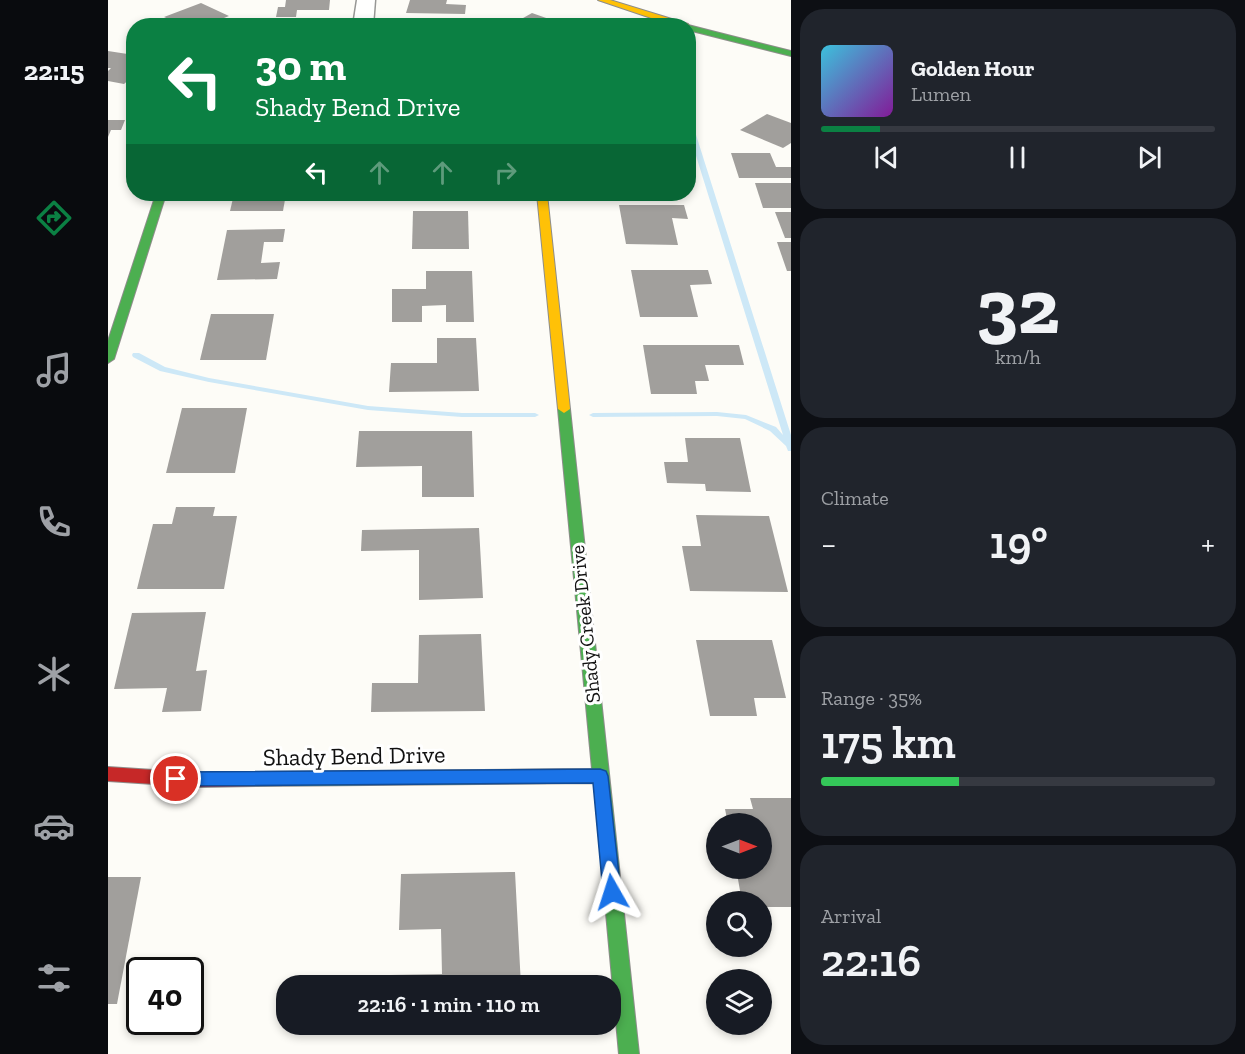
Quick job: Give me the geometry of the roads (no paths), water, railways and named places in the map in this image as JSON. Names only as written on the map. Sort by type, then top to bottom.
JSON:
[{"type":"street","points":[[364,18],[366,0]]},
{"type":"street","points":[[602,0],[661,18]]},
{"type":"street","points":[[696,28],[790,54]]},
{"type":"street","points":[[108,359],[159,201]]},
{"type":"street","name":"Shady Creek Drive","points":[[543,201],[628,1054]]},
{"type":"street","name":"Shady Bend Drive","points":[[108,774],[199,780],[600,776]]},
{"type":"waterway","points":[[696,145],[791,449]]},
{"type":"waterway","points":[[136,355],[163,369],[209,380],[368,408],[462,415],[535,415]]},
{"type":"waterway","points":[[593,415],[717,414],[746,417],[773,429],[787,444]]}]
